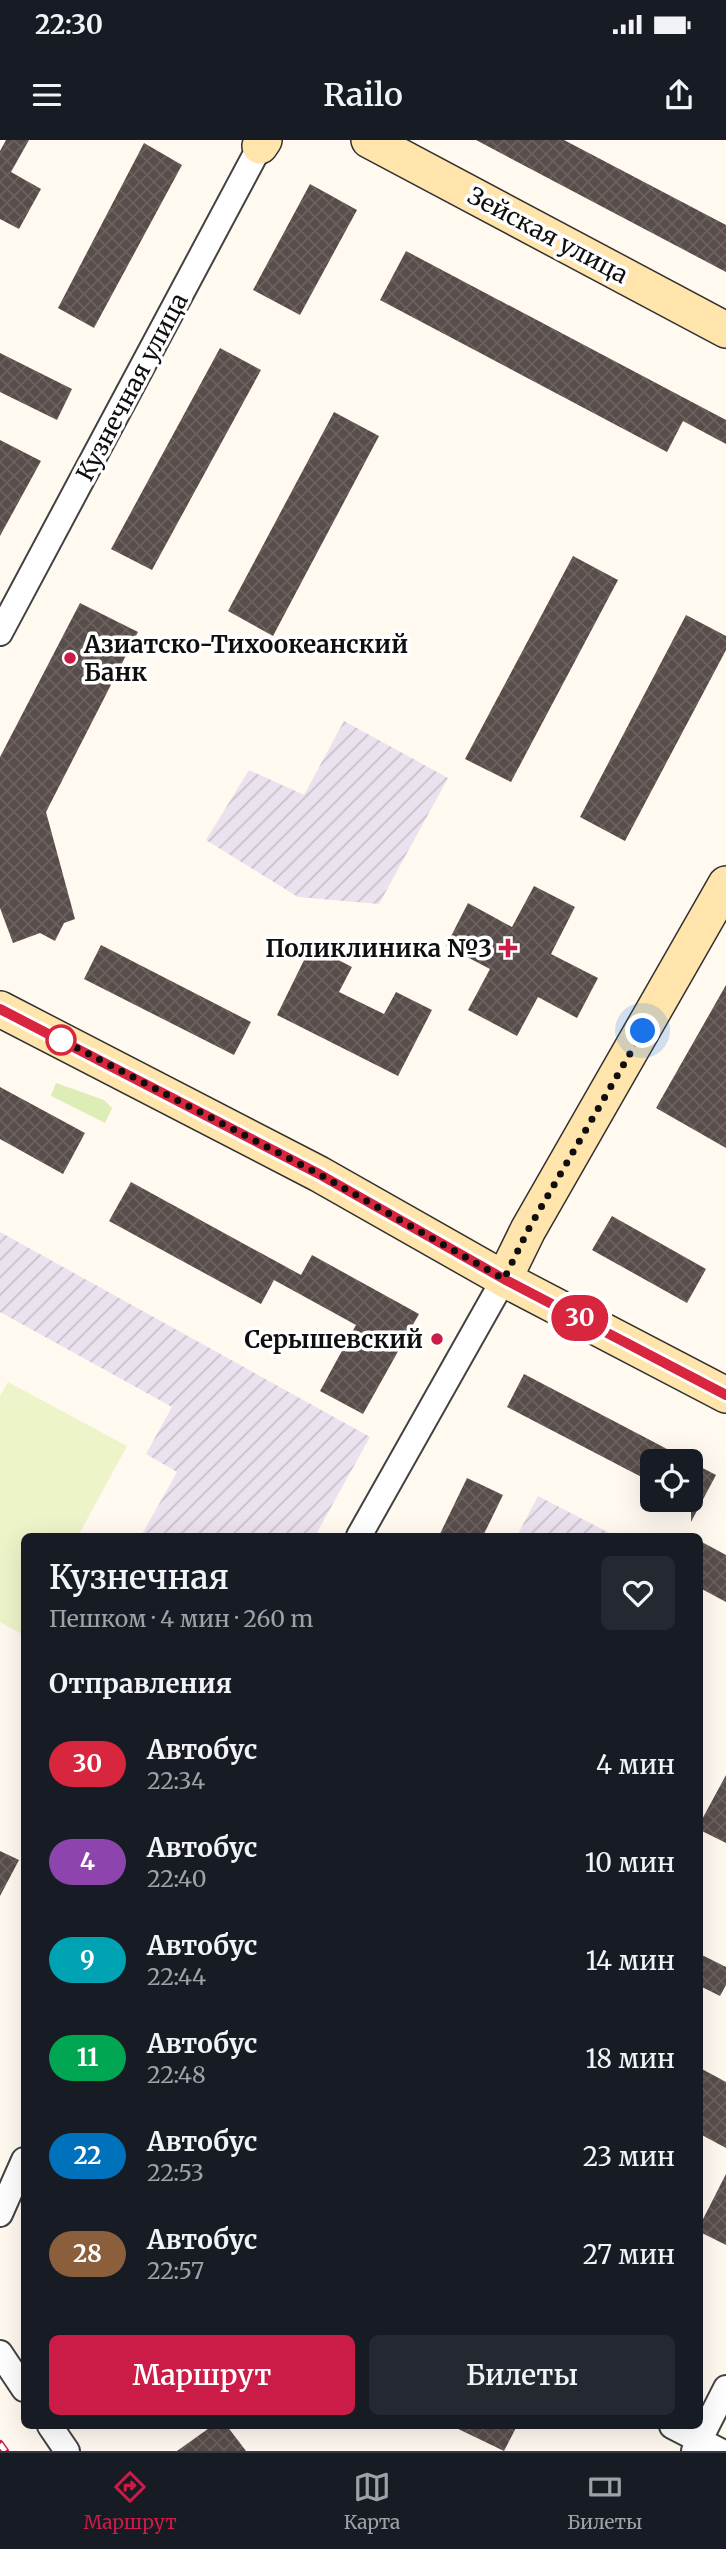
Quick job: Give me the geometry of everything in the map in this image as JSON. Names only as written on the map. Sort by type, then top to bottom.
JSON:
[{"type":"main road","name":"Зейская улица","points":[[369,140],[726,330]]},
{"type":"main road","points":[[504,1279],[528,1230],[726,884]]},
{"type":"main road","points":[[0,1009],[319,1174],[504,1279],[726,1395]]},
{"type":"street","name":"Кузнечная улица","points":[[0,634],[262,143]]},
{"type":"street","points":[[361,1533],[504,1279]]},
{"type":"street","points":[[0,2214],[21,2167]]},
{"type":"street","points":[[0,2353],[21,2384]]},
{"type":"street","points":[[676,2429],[705,2448],[726,2388]]},
{"type":"street","points":[[52,2429],[67,2451]]},
{"type":"shaded area","points":[[344,721],[448,778],[379,904],[298,897],[206,840],[249,770],[304,795]]},
{"type":"shaded area","points":[[0,1232],[370,1437],[317,1533],[143,1533],[177,1472],[146,1454],[172,1407],[0,1312]]},
{"type":"shaded area","points":[[538,1496],[609,1533],[519,1533]]},
{"type":"green space","points":[[56,1083],[104,1100],[112,1108],[105,1123],[51,1096]]},
{"type":"green space","points":[[8,1382],[127,1446],[80,1533],[21,1533],[21,1633],[0,1622],[0,1396]]},
{"type":"building","points":[[6,140],[29,140],[11,172],[41,189],[19,229],[0,219],[0,151]]},
{"type":"building","points":[[476,140],[564,140],[726,225],[726,272]]},
{"type":"building","points":[[144,143],[182,165],[94,328],[58,308]]},
{"type":"building","points":[[310,184],[357,210],[300,315],[253,290]]},
{"type":"building","points":[[406,251],[726,420],[726,444],[683,421],[667,452],[380,300]]},
{"type":"building","points":[[220,348],[261,370],[152,570],[111,549]]},
{"type":"building","points":[[0,353],[72,389],[57,420],[0,392]]},
{"type":"building","points":[[334,412],[379,436],[273,636],[228,611]]},
{"type":"building","points":[[0,440],[41,461],[0,536]]},
{"type":"building","points":[[573,556],[618,580],[511,782],[465,759]]},
{"type":"building","points":[[80,603],[138,632],[46,812],[75,919],[64,923],[55,941],[40,933],[13,943],[0,908],[0,757]]},
{"type":"building","points":[[686,615],[726,636],[726,650],[625,841],[580,817]]},
{"type":"building","points":[[534,886],[575,907],[551,954],[598,978],[577,1018],[538,997],[517,1036],[468,1010],[490,969],[446,946],[468,903],[512,927]]},
{"type":"building","points":[[101,945],[251,1022],[234,1055],[84,979]]},
{"type":"building","points":[[311,946],[352,967],[339,992],[384,1014],[396,992],[432,1010],[398,1076],[277,1015]]},
{"type":"building","points":[[726,985],[726,1148],[656,1108]]},
{"type":"building","points":[[0,1087],[85,1133],[63,1174],[0,1139]]},
{"type":"building","points":[[131,1182],[301,1275],[312,1255],[419,1314],[363,1414],[320,1391],[356,1325],[274,1280],[261,1304],[109,1221]]},
{"type":"building","points":[[612,1216],[706,1269],[687,1303],[592,1250]]},
{"type":"building","points":[[524,1374],[667,1449],[640,1449],[640,1476],[507,1407]]},
{"type":"building","points":[[703,1468],[716,1475],[703,1499]]},
{"type":"building","points":[[467,1478],[503,1495],[484,1533],[440,1533]]},
{"type":"building","points":[[703,1543],[726,1555],[726,1602],[703,1590]]},
{"type":"building","points":[[726,1775],[726,1843],[703,1832],[703,1817]]},
{"type":"building","points":[[0,1851],[19,1860],[0,1896]]},
{"type":"building","points":[[703,1956],[726,1967],[726,1985],[720,1996],[703,1988]]},
{"type":"building","points":[[703,2070],[726,2082],[726,2148],[703,2136]]},
{"type":"building","points":[[726,2174],[726,2245],[703,2234],[703,2219]]},
{"type":"building","points":[[208,2429],[229,2429],[246,2451],[177,2451]]},
{"type":"building","points":[[458,2429],[515,2429],[504,2451]]},
{"type":"railway","points":[[0,2444],[5,2451]]},
{"type":"bus line","name":"30","points":[[0,1009],[319,1174],[504,1279],[726,1395]]},
{"type":"place","name":"Азиатско-Тихоокеанский Банк","points":[[70,658]]},
{"type":"place","name":"Поликлиника №3","points":[[508,948]]},
{"type":"place","name":"Серышевский","points":[[437,1339]]},
{"type":"route","points":[[61,1040],[58,1038],[319,1174],[504,1279],[528,1230],[643,1031]]}]
